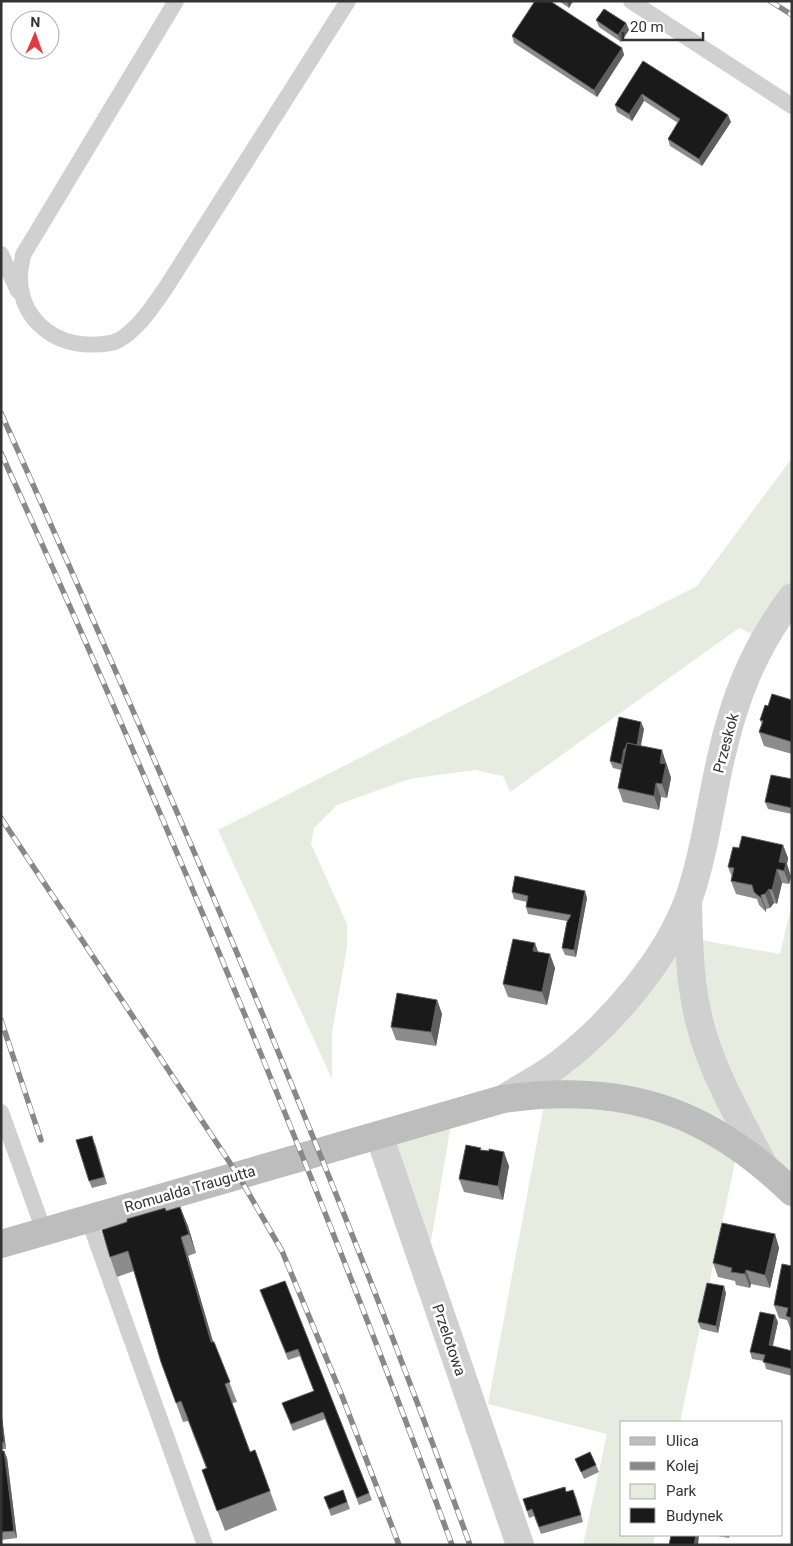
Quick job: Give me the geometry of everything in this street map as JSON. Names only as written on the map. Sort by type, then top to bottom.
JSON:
[{"type":"street","name":"Przeskok","points":[[502,1099],[560,1063],[621,1006],[662,951],[688,899],[698,867],[721,760],[737,700],[748,669],[763,639],[792,597]]},
{"type":"street","name":"Przeskok","points":[[688,899],[691,974],[696,1007],[703,1034],[725,1091],[764,1166]]},
{"type":"street","name":"Romualda Traugutta","points":[[1,1244],[502,1099],[534,1095],[589,1094],[616,1096],[646,1103],[710,1128],[764,1166],[792,1192]]},
{"type":"street","name":"Przelotowa","points":[[379,1135],[520,1545]]},
{"type":"lane","points":[[24,302],[20,280],[23,255],[176,1]]},
{"type":"lane","points":[[1,254],[24,302],[39,327],[65,342],[92,345],[117,340],[138,324],[165,289],[348,1]]},
{"type":"lane","points":[[631,1],[792,106]]},
{"type":"lane","points":[[1,1112],[44,1231]]},
{"type":"lane","points":[[88,1218],[205,1545]]},
{"type":"green space","points":[[792,458],[792,597],[763,639],[739,628],[510,792],[503,776],[475,770],[409,779],[337,805],[314,828],[311,844],[347,924],[347,947],[332,1032],[332,1079],[218,830],[697,586]]},
{"type":"green space","points":[[792,903],[792,1192],[738,1148],[680,1421],[620,1421],[620,1536],[655,1536],[653,1545],[583,1545],[607,1434],[488,1404],[546,1094],[689,938],[780,954]]},
{"type":"green space","points":[[453,1113],[431,1241],[416,1244],[379,1135]]},
{"type":"building","points":[[535,1],[550,1],[622,48],[594,90],[512,36]]},
{"type":"building","points":[[604,9],[626,23],[618,35],[596,20]]},
{"type":"building","points":[[643,61],[728,115],[699,159],[668,139],[680,119],[642,94],[629,114],[615,105]]},
{"type":"building","points":[[772,694],[792,700],[792,742],[759,732],[763,721],[760,720],[765,705],[768,706]]},
{"type":"building","points":[[619,717],[641,722],[637,745],[627,743],[621,764],[610,761]]},
{"type":"building","points":[[627,743],[662,750],[660,763],[666,764],[662,784],[656,783],[654,796],[618,788]]},
{"type":"building","points":[[771,775],[792,779],[792,808],[765,802]]},
{"type":"building","points":[[742,836],[783,845],[779,862],[786,863],[784,871],[777,869],[772,890],[769,889],[765,894],[761,895],[761,898],[754,892],[752,885],[731,881],[734,868],[728,867],[733,847],[739,848]]},
{"type":"building","points":[[515,876],[585,891],[574,950],[562,948],[567,922],[571,915],[526,907],[528,896],[512,892]]},
{"type":"building","points":[[513,939],[535,943],[533,951],[550,954],[542,992],[503,984]]},
{"type":"building","points":[[397,993],[437,1000],[431,1032],[391,1027]]},
{"type":"building","points":[[92,1136],[104,1177],[89,1181],[76,1140]]},
{"type":"building","points":[[466,1145],[481,1148],[480,1150],[489,1151],[489,1149],[504,1152],[498,1186],[459,1179]]},
{"type":"building","points":[[180,1207],[189,1234],[181,1237],[211,1342],[214,1342],[230,1382],[225,1384],[250,1452],[255,1450],[270,1491],[217,1511],[202,1470],[207,1468],[181,1401],[176,1403],[161,1362],[128,1251],[110,1257],[102,1230],[127,1222],[127,1219],[165,1208],[166,1211]]},
{"type":"building","points":[[722,1223],[775,1234],[765,1275],[746,1270],[745,1274],[731,1272],[732,1268],[713,1263]]},
{"type":"building","points":[[782,1264],[792,1266],[792,1318],[786,1316],[788,1308],[774,1305]]},
{"type":"building","points":[[285,1281],[369,1493],[357,1498],[323,1412],[291,1424],[282,1403],[314,1391],[298,1349],[286,1353],[260,1290]]},
{"type":"building","points":[[707,1283],[724,1286],[716,1326],[698,1322]]},
{"type":"building","points":[[760,1312],[775,1315],[769,1345],[792,1351],[792,1369],[763,1362],[765,1355],[750,1352]]},
{"type":"building","points":[[1,1422],[4,1442],[1,1442]]},
{"type":"building","points":[[1,1451],[4,1451],[14,1531],[1,1532]]},
{"type":"building","points":[[590,1452],[596,1465],[581,1472],[575,1459]]},
{"type":"building","points":[[565,1487],[566,1492],[573,1490],[581,1515],[539,1527],[532,1509],[527,1511],[523,1499]]},
{"type":"building","points":[[343,1490],[347,1502],[329,1509],[324,1497]]},
{"type":"building","points":[[671,1536],[696,1536],[694,1545],[669,1545]]},
{"type":"railway","points":[[770,1],[792,15]]},
{"type":"railway","points":[[1,413],[186,833],[305,1116],[362,1258],[470,1545]]},
{"type":"railway","points":[[1,453],[121,723],[237,995],[347,1269],[452,1545]]},
{"type":"railway","points":[[1,818],[238,1175],[282,1251],[342,1396],[399,1545]]},
{"type":"railway","points":[[1,1020],[41,1140]]}]
